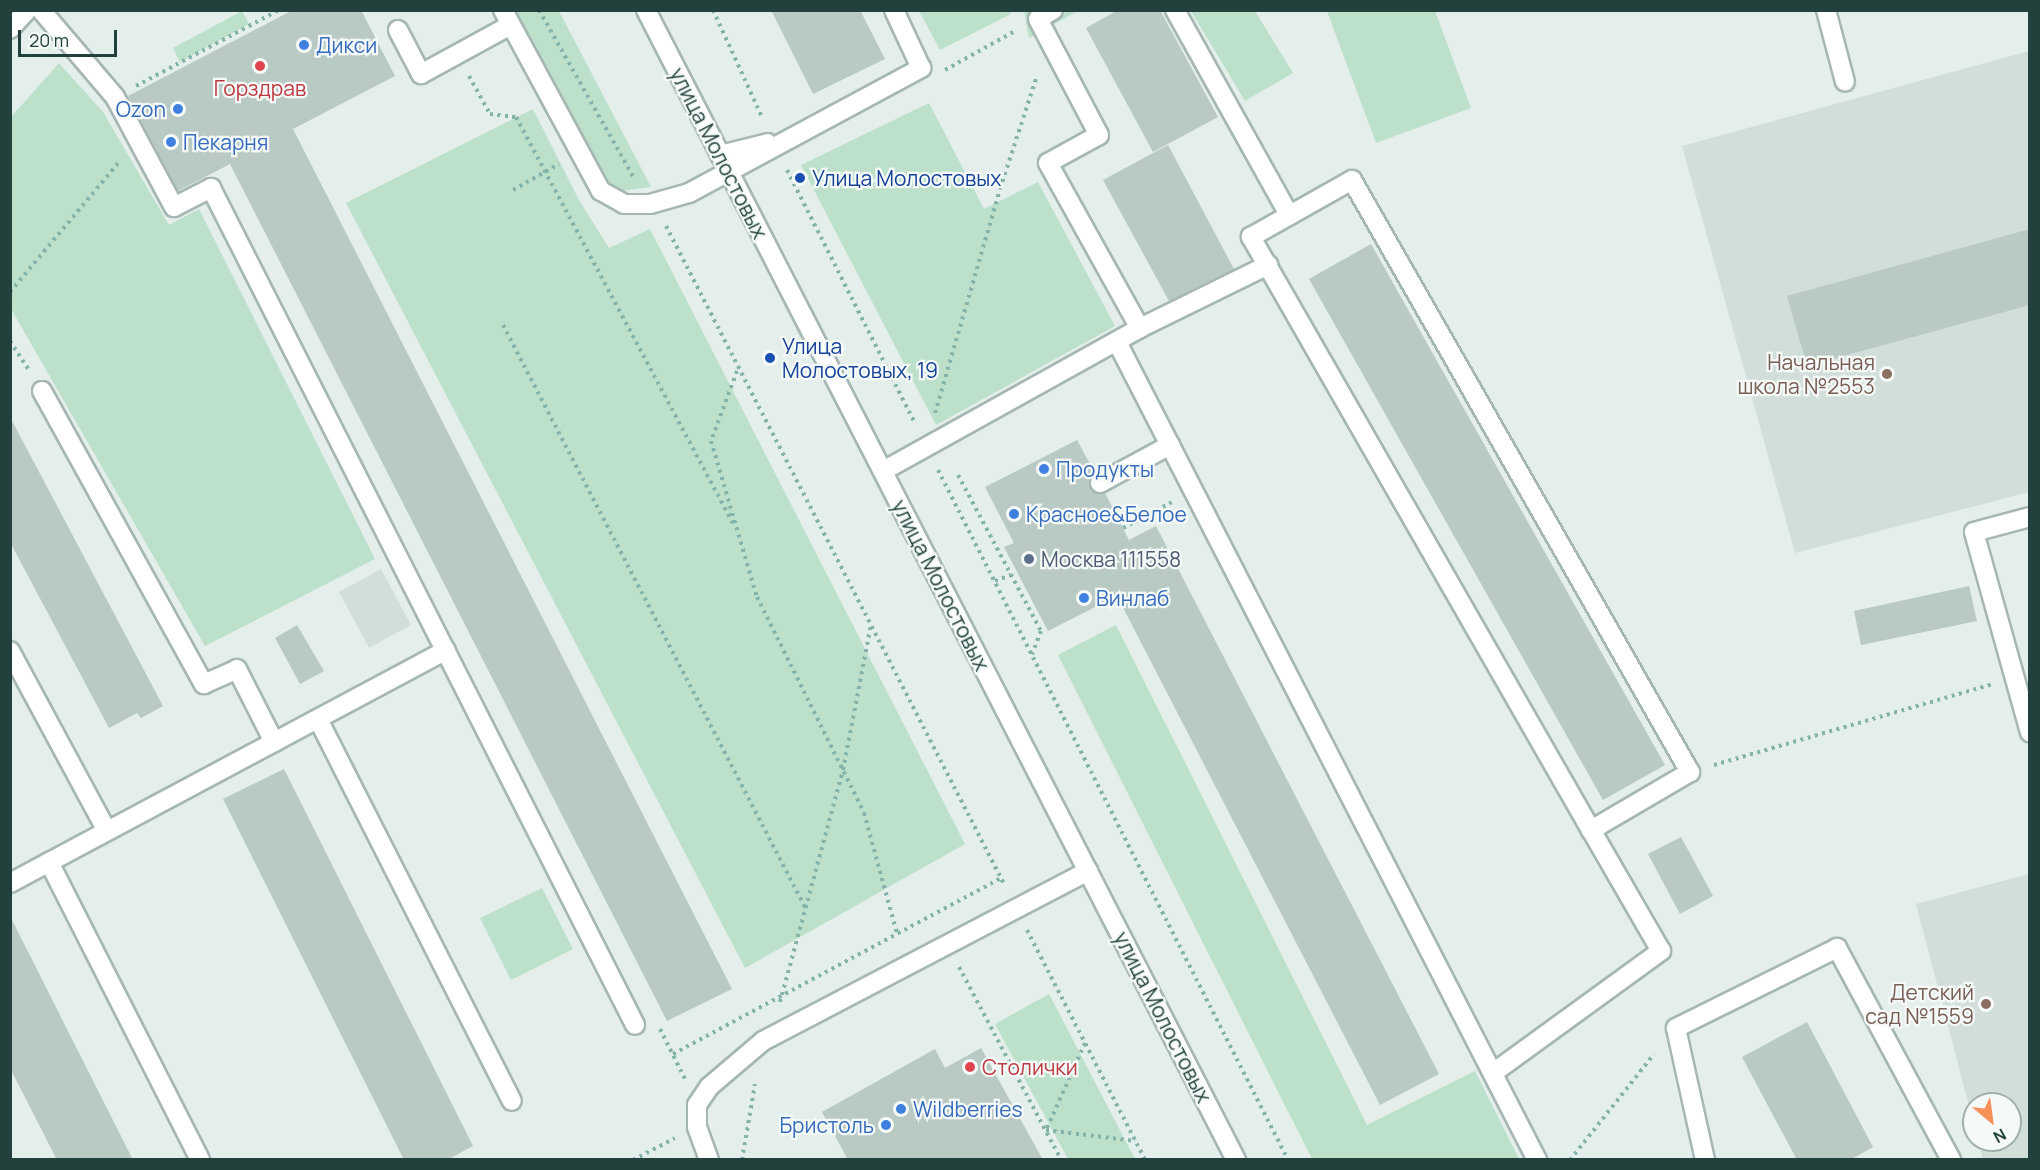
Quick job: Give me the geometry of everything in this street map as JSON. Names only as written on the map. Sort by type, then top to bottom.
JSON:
[{"type":"street","points":[[10,28],[27,10]]},
{"type":"street","points":[[41,10],[115,97],[174,207],[211,188],[635,1025]]},
{"type":"street","name":"улица Молостовых","points":[[646,10],[1236,1160]]},
{"type":"street","points":[[398,30],[421,75],[458,54],[507,18],[578,154],[602,191],[624,204],[650,204],[689,193],[729,173],[774,144],[796,135],[921,68],[894,10]]},
{"type":"street","points":[[1053,10],[1038,19],[1099,135],[1048,163],[1140,328]]},
{"type":"street","points":[[1175,10],[1289,215]]},
{"type":"street","points":[[1826,10],[1845,82]]},
{"type":"street","points":[[720,155],[774,144]]},
{"type":"street","points":[[1493,1073],[1661,951],[1591,830],[1268,265],[1251,237],[1352,180],[1690,772],[1591,830]]},
{"type":"street","points":[[883,471],[1140,328],[1268,265]]},
{"type":"street","points":[[1117,342],[1537,1160]]},
{"type":"street","points":[[42,391],[204,684],[237,669],[274,742]]},
{"type":"street","points":[[1100,483],[1170,445]]},
{"type":"street","points":[[2030,517],[1974,532],[2030,732]]},
{"type":"street","points":[[10,883],[447,650]]},
{"type":"street","points":[[10,651],[107,831]]},
{"type":"street","points":[[318,719],[512,1101]]},
{"type":"street","points":[[49,862],[200,1160]]},
{"type":"street","points":[[710,1160],[698,1127],[698,1103],[709,1087],[763,1041],[948,946],[1088,870]]},
{"type":"street","points":[[1705,1160],[1676,1028],[1837,948],[1951,1160]]},
{"type":"path","points":[[115,97],[279,10]]},
{"type":"path","points":[[539,10],[650,204],[671,233],[737,371],[871,624],[1145,1160]]},
{"type":"path","points":[[713,10],[774,144],[1288,1160]]},
{"type":"path","points":[[926,446],[1000,189],[1048,41]]},
{"type":"path","points":[[458,54],[490,114],[516,117],[738,533]]},
{"type":"path","points":[[10,292],[138,140]]},
{"type":"path","points":[[513,189],[578,154]]},
{"type":"path","points":[[503,324],[806,909]]},
{"type":"path","points":[[10,341],[42,391]]},
{"type":"path","points":[[737,371],[711,441],[757,597],[864,813],[897,934]]},
{"type":"path","points":[[958,475],[1041,631],[1032,654]]},
{"type":"path","points":[[1123,528],[1148,515]]},
{"type":"path","points":[[995,581],[1011,575]]},
{"type":"path","points":[[741,1160],[763,1041],[783,994],[843,770],[871,624]]},
{"type":"path","points":[[1690,772],[2014,677]]},
{"type":"path","points":[[673,1054],[1001,878]]},
{"type":"path","points":[[948,946],[1061,1160]]},
{"type":"path","points":[[1570,1160],[1676,1028]]},
{"type":"path","points":[[1046,1130],[1086,1043]]},
{"type":"path","points":[[633,1160],[698,1127]]},
{"type":"path","points":[[1046,1130],[1136,1141]]},
{"type":"shaded area","name":"Начальная школа №2553","points":[[2029,51],[2029,492],[1795,553],[1682,146]]},
{"type":"shaded area","points":[[381,569],[411,625],[369,648],[339,592]]},
{"type":"shaded area","name":"Детский сад №1559","points":[[2029,874],[2029,1159],[1983,1159],[1981,1152],[2022,1152],[2022,1092],[1965,1092],[1916,904]]},
{"type":"green space","points":[[1024,10],[1078,11],[1029,38]]},
{"type":"green space","points":[[242,11],[249,24],[180,62],[173,48]]},
{"type":"green space","points":[[510,11],[559,11],[651,187],[615,192],[584,153]]},
{"type":"green space","points":[[919,11],[1009,11],[1011,14],[940,50]]},
{"type":"green space","points":[[1191,11],[1255,11],[1293,73],[1245,101]]},
{"type":"green space","points":[[1327,11],[1435,11],[1471,108],[1376,143]]},
{"type":"green space","points":[[59,63],[103,112],[169,225],[199,209],[375,559],[205,646],[11,309],[11,117]]},
{"type":"green space","points":[[929,103],[984,209],[1038,182],[1115,326],[936,425],[801,165]]},
{"type":"green space","points":[[533,109],[579,200],[609,248],[650,229],[965,844],[745,968],[346,203]]},
{"type":"green space","points":[[1116,625],[1367,1125],[1475,1071],[1519,1159],[1312,1159],[1058,655]]},
{"type":"green space","points":[[542,888],[573,949],[511,980],[480,918]]},
{"type":"green space","points":[[1049,994],[1135,1159],[1068,1159],[995,1024]]},
{"type":"building","points":[[293,10],[361,10],[395,76],[293,129],[732,989],[667,1021],[230,164],[178,191],[128,96]]},
{"type":"building","points":[[771,10],[860,10],[885,59],[813,94]]},
{"type":"building","points":[[1118,10],[1160,10],[1218,117],[1153,152],[1086,28]]},
{"type":"building","points":[[1168,145],[1234,269],[1169,301],[1103,180]]},
{"type":"building","points":[[2030,229],[2030,305],[1807,366],[1787,296]]},
{"type":"building","points":[[1371,244],[1665,765],[1603,800],[1309,279]]},
{"type":"building","points":[[10,417],[163,706],[141,718],[137,713],[109,728],[10,542]]},
{"type":"building","points":[[1077,440],[1095,473],[1090,488],[1095,493],[1105,493],[1129,540],[1156,526],[1439,1074],[1380,1105],[1117,596],[1048,631],[1004,547],[1014,543],[985,487]]},
{"type":"building","points":[[1969,586],[1977,621],[1861,645],[1854,611]]},
{"type":"building","points":[[297,625],[324,671],[300,684],[275,638]]},
{"type":"building","points":[[284,769],[473,1146],[447,1160],[404,1160],[223,799]]},
{"type":"building","points":[[1681,837],[1713,896],[1680,914],[1648,854]]},
{"type":"building","points":[[10,916],[133,1160],[57,1160],[10,1068]]},
{"type":"building","points":[[1807,1022],[1873,1147],[1850,1160],[1797,1160],[1742,1057]]},
{"type":"building","points":[[981,1048],[1043,1160],[848,1160],[822,1112],[935,1049],[945,1068]]},
{"type":"place","name":"Дикси","points":[[304,45]]},
{"type":"place","name":"Горздрав","points":[[260,66]]},
{"type":"place","name":"Ozon","points":[[178,109]]},
{"type":"place","name":"Пекарня","points":[[171,142]]},
{"type":"place","name":"Улица Молостовых","points":[[800,178]]},
{"type":"place","name":"Улица Молостовых, 19","points":[[770,358]]},
{"type":"place","name":"Начальная школа №2553","points":[[1887,374]]},
{"type":"place","name":"Продукты","points":[[1044,469]]},
{"type":"place","name":"Красное&Белое","points":[[1014,514]]},
{"type":"place","name":"Москва 111558","points":[[1029,559]]},
{"type":"place","name":"Винлаб","points":[[1084,598]]},
{"type":"place","name":"Детский сад №1559","points":[[1986,1004]]},
{"type":"place","name":"Столички","points":[[970,1067]]},
{"type":"place","name":"Wildberries","points":[[901,1109]]},
{"type":"place","name":"Бристоль","points":[[886,1125]]}]
